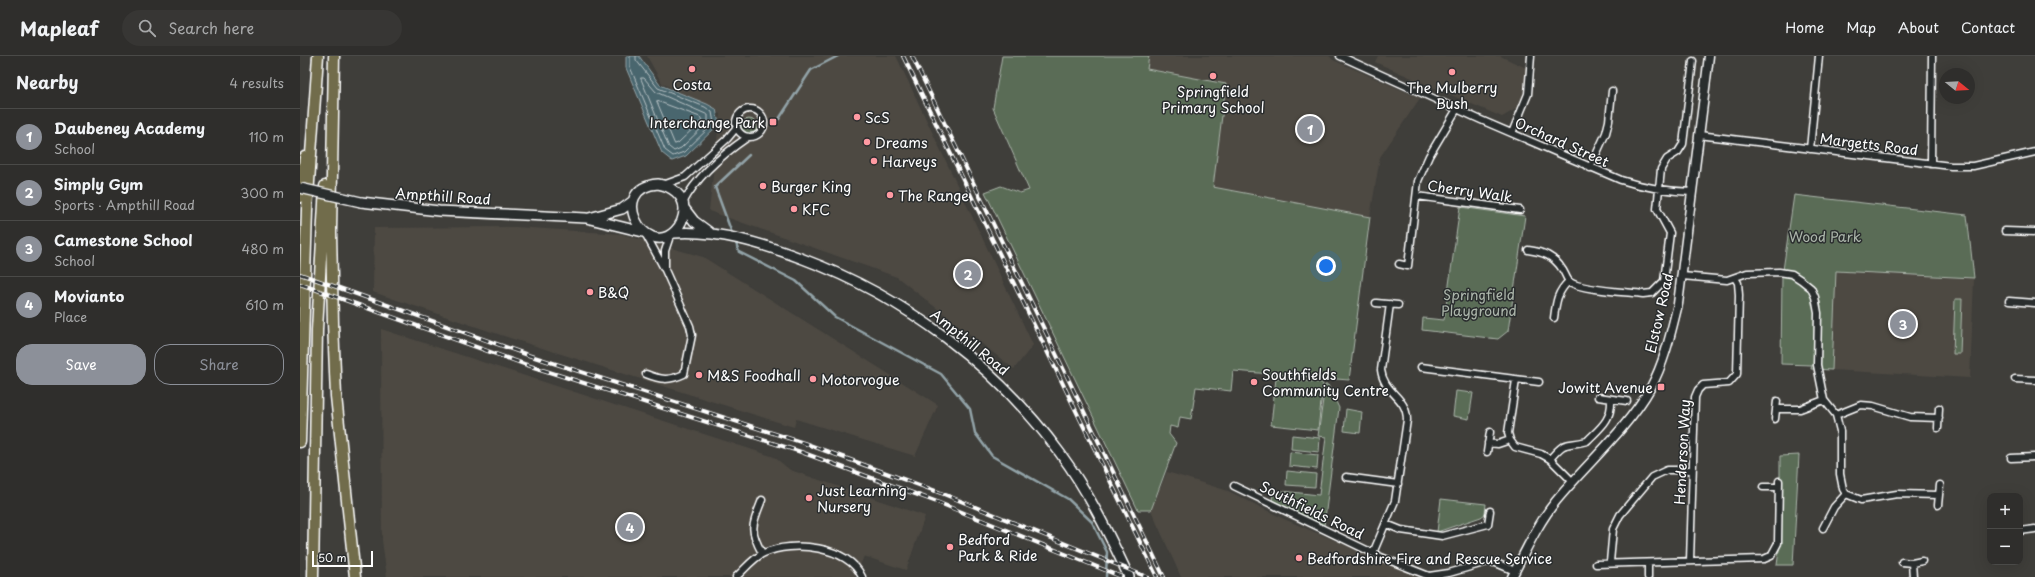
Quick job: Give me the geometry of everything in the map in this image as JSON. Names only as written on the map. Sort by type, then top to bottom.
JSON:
[{"type":"highway","points":[[300,442],[302,331],[314,100],[318,56]]},
{"type":"highway","points":[[313,577],[317,330],[334,56]]},
{"type":"highway","points":[[334,56],[330,232],[333,323],[336,396],[355,577]]},
{"type":"highway","points":[[300,197],[314,100]]},
{"type":"main road","points":[[653,185],[663,185],[673,189],[684,205],[682,223],[672,234],[657,237],[644,232],[634,217],[633,201],[635,195],[643,188],[653,185]]},
{"type":"main road","name":"Ampthill Road","points":[[300,188],[361,202],[440,211],[586,218],[644,232]]},
{"type":"main road","name":"Ampthill Road","points":[[586,218],[622,209],[633,201]]},
{"type":"main road","name":"Ampthill Road","points":[[684,205],[694,220],[709,232]]},
{"type":"main road","name":"Ampthill Road","points":[[672,234],[709,232],[739,238],[801,258],[835,271],[912,312],[962,349],[1020,404],[1060,454],[1096,512],[1129,577]]},
{"type":"street","name":"Orchard Street","points":[[1340,56],[1590,168],[1641,187],[1659,190],[1692,192]]},
{"type":"street","points":[[1512,133],[1528,94],[1531,56]]},
{"type":"street","name":"Elstow Road","points":[[1514,574],[1545,517],[1555,502],[1621,431],[1651,386],[1670,339],[1682,276],[1709,56]]},
{"type":"street","points":[[1810,149],[1819,56]]},
{"type":"street","points":[[1931,164],[1932,56]]},
{"type":"street","points":[[1528,250],[1540,252],[1552,257],[1562,268],[1569,281],[1580,286],[1643,294],[1652,293],[1658,288],[1664,281],[1670,233],[1657,209],[1661,169],[1667,159],[1678,152],[1683,144],[1693,60]]},
{"type":"street","points":[[1685,71],[1691,72]]},
{"type":"street","points":[[1590,168],[1606,133],[1609,121],[1612,90]]},
{"type":"street","points":[[1399,264],[1408,266],[1418,181],[1422,169],[1457,109]]},
{"type":"street","points":[[663,185],[685,177],[727,139],[737,127],[739,115],[745,110],[752,110],[759,113],[763,119],[763,127],[756,136],[748,137],[733,147],[692,187],[684,205]]},
{"type":"street","points":[[737,127],[741,133],[748,137]]},
{"type":"street","name":"Margetts Road","points":[[1699,134],[1931,164],[1974,166],[2035,152]]},
{"type":"street","name":"Cherry Walk","points":[[1417,196],[1520,210]]},
{"type":"street","points":[[2005,231],[2035,232]]},
{"type":"street","points":[[644,232],[665,270],[690,326],[692,335],[684,374],[673,379],[661,380],[646,374]]},
{"type":"street","points":[[665,270],[665,250],[672,234]]},
{"type":"street","points":[[1682,276],[1727,280],[1747,273],[1780,272],[1792,274],[1811,288],[1815,297],[1818,313],[1817,364],[1824,400],[1836,414],[1840,431],[1840,482],[1846,494],[1862,500],[1897,494],[1939,495]]},
{"type":"street","name":"Henderson Way","points":[[1690,561],[1695,397],[1698,390],[1703,385],[1710,383],[1729,383],[1734,379],[1738,368],[1739,295],[1738,283],[1735,278]]},
{"type":"street","points":[[1554,318],[1556,297],[1561,288],[1569,281]]},
{"type":"street","points":[[2009,301],[2035,303]]},
{"type":"street","points":[[1376,303],[1398,305]]},
{"type":"street","points":[[1373,553],[1395,501],[1407,411],[1403,403],[1386,387],[1382,377],[1381,370],[1390,304]]},
{"type":"street","points":[[1421,367],[1539,382]]},
{"type":"street","points":[[1516,380],[1508,433],[1510,440],[1515,447],[1541,454],[1550,459],[1572,482]]},
{"type":"street","points":[[2015,380],[2035,380]]},
{"type":"street","points":[[1598,397],[1627,401]]},
{"type":"street","points":[[1550,459],[1560,447],[1568,443],[1587,441],[1609,418],[1612,410],[1611,399]]},
{"type":"street","points":[[1776,409],[1800,409],[1824,400]]},
{"type":"street","points":[[1775,419],[1777,401]]},
{"type":"street","points":[[1836,414],[1861,405],[1873,406],[1910,418],[1939,418]]},
{"type":"street","points":[[1938,428],[1939,408]]},
{"type":"street","points":[[1487,452],[1490,432]]},
{"type":"street","points":[[1488,442],[1498,444],[1510,440]]},
{"type":"street","points":[[2011,458],[2035,457]]},
{"type":"street","points":[[1610,562],[1613,529],[1620,515],[1652,477],[1667,470],[1692,470]]},
{"type":"street","points":[[1346,477],[1398,484]]},
{"type":"street","points":[[1596,564],[1610,562],[1648,563],[1757,560],[1771,556],[1778,543],[1779,484],[1763,487]]},
{"type":"street","points":[[1938,505],[1940,485]]},
{"type":"street","name":"Southfields Road","points":[[1234,486],[1373,553],[1429,576],[1449,573],[1487,562],[1496,563],[1514,574]]},
{"type":"street","points":[[1833,526],[1825,525],[1834,507],[1846,494]]},
{"type":"street","points":[[762,500],[753,528],[754,538],[762,553]]},
{"type":"street","points":[[1386,524],[1401,530],[1442,536],[1488,524],[1490,511]]},
{"type":"street","points":[[2023,531],[2035,530]]},
{"type":"street","points":[[736,577],[762,553],[788,546],[811,548],[835,553],[850,560],[858,568],[862,577]]},
{"type":"street","points":[[1902,562],[1912,563],[1922,560]]},
{"type":"street","points":[[1648,563],[1648,577]]},
{"type":"street","points":[[1912,563],[1913,577]]},
{"type":"shaded area","points":[[647,56],[896,56],[1033,345],[1014,369],[897,277],[709,211],[720,114],[662,83]]},
{"type":"shaded area","points":[[1149,56],[1329,56],[1333,60],[1420,98],[1380,157],[1370,217],[1213,187],[1226,84],[1147,69]]},
{"type":"shaded area","points":[[1378,56],[1500,56],[1526,68],[1522,98],[1516,109],[1502,117],[1375,62]]},
{"type":"shaded area","points":[[515,227],[621,234],[703,257],[938,405],[915,456],[796,419],[794,427],[501,335],[373,292],[374,228]]},
{"type":"shaded area","points":[[1835,271],[1974,278],[1970,378],[1832,370]]},
{"type":"shaded area","points":[[381,329],[774,457],[790,470],[925,516],[906,570],[864,556],[855,577],[387,577],[382,540]]},
{"type":"shaded area","points":[[1167,472],[1228,491],[1286,520],[1421,577],[1181,577],[1151,510]]},
{"type":"green space","points":[[1002,56],[1149,56],[1147,69],[1226,84],[1213,187],[1370,217],[1349,380],[1233,371],[1231,391],[1196,387],[1191,419],[1180,417],[1178,428],[1170,426],[1169,434],[1176,443],[1151,510],[1138,510],[985,192],[1001,186],[1020,193],[1029,190],[993,108]]},
{"type":"green space","points":[[749,119],[756,124],[757,127],[752,134],[749,135],[742,130],[741,127],[746,120]]},
{"type":"green space","name":"Wood Park","points":[[1794,195],[1967,215],[1974,278],[1836,271],[1832,370],[1811,369],[1812,365],[1781,364],[1782,277]]},
{"type":"green space","name":"Springfield Playground","points":[[1460,207],[1525,216],[1508,331],[1498,339],[1422,330],[1423,318],[1444,320]]},
{"type":"green space","points":[[1955,299],[1962,299],[1960,354],[1953,354]]},
{"type":"green space","points":[[1276,378],[1323,383],[1318,430],[1271,425]]},
{"type":"green space","points":[[1325,385],[1328,385],[1339,408],[1324,526],[1272,502],[1273,490],[1319,495],[1326,437],[1318,436]]},
{"type":"green space","points":[[1456,391],[1473,393],[1469,419],[1453,416]]},
{"type":"green space","points":[[1346,409],[1362,412],[1360,433],[1344,431]]},
{"type":"green space","points":[[1292,435],[1320,438],[1319,452],[1291,449]]},
{"type":"green space","points":[[1290,452],[1318,455],[1317,469],[1289,466]]},
{"type":"green space","points":[[1799,455],[1793,565],[1777,565],[1780,543],[1780,456]]},
{"type":"green space","points":[[1287,471],[1316,474],[1315,487],[1286,485]]},
{"type":"green space","points":[[1441,499],[1486,504],[1485,514],[1481,517],[1437,532]]},
{"type":"water","points":[[626,56],[639,56],[660,85],[716,109],[719,124],[686,156],[672,161],[662,153],[626,68]]},
{"type":"waterway","points":[[779,119],[811,70],[838,56]]},
{"type":"waterway","points":[[733,236],[715,187],[749,155]]},
{"type":"waterway","points":[[735,240],[739,252],[796,281],[835,317],[941,374],[970,409],[975,433],[992,456],[1068,499],[1092,522],[1107,552],[1106,577]]},
{"type":"railway","points":[[903,56],[1157,577]]},
{"type":"railway","points":[[912,56],[1164,577]]},
{"type":"railway","points":[[300,274],[528,355],[804,443],[941,493],[1147,577]]},
{"type":"railway","points":[[300,284],[524,364],[801,452],[937,502],[1122,577]]},
{"type":"place","name":"Costa","points":[[692,69]]},
{"type":"place","name":"The Mulberry Bush","points":[[1452,72]]},
{"type":"place","name":"Springfield Primary School","points":[[1213,76]]},
{"type":"place","name":"ScS","points":[[857,117]]},
{"type":"place","name":"Interchange Park","points":[[773,122]]},
{"type":"place","name":"Daubeney Academy","points":[[1310,129]]},
{"type":"place","name":"Dreams","points":[[867,142]]},
{"type":"place","name":"Harveys","points":[[874,161]]},
{"type":"place","name":"Burger King","points":[[763,186]]},
{"type":"place","name":"The Range","points":[[890,195]]},
{"type":"place","name":"KFC","points":[[794,209]]},
{"type":"place","name":"Simply Gym","points":[[968,274]]},
{"type":"place","name":"B&Q","points":[[590,292]]},
{"type":"place","name":"Camestone School","points":[[1903,324]]},
{"type":"place","name":"M&S Foodhall","points":[[699,375]]},
{"type":"place","name":"Motorvogue","points":[[813,379]]},
{"type":"place","name":"Southfields Community Centre","points":[[1254,382]]},
{"type":"place","name":"Jowitt Avenue","points":[[1661,387]]},
{"type":"place","name":"Just Learning Nursery","points":[[809,498]]},
{"type":"place","name":"Movianto","points":[[630,527]]},
{"type":"place","name":"Bedford Park & Ride","points":[[950,547]]},
{"type":"place","name":"Bedfordshire Fire and Rescue Service","points":[[1299,558]]}]
